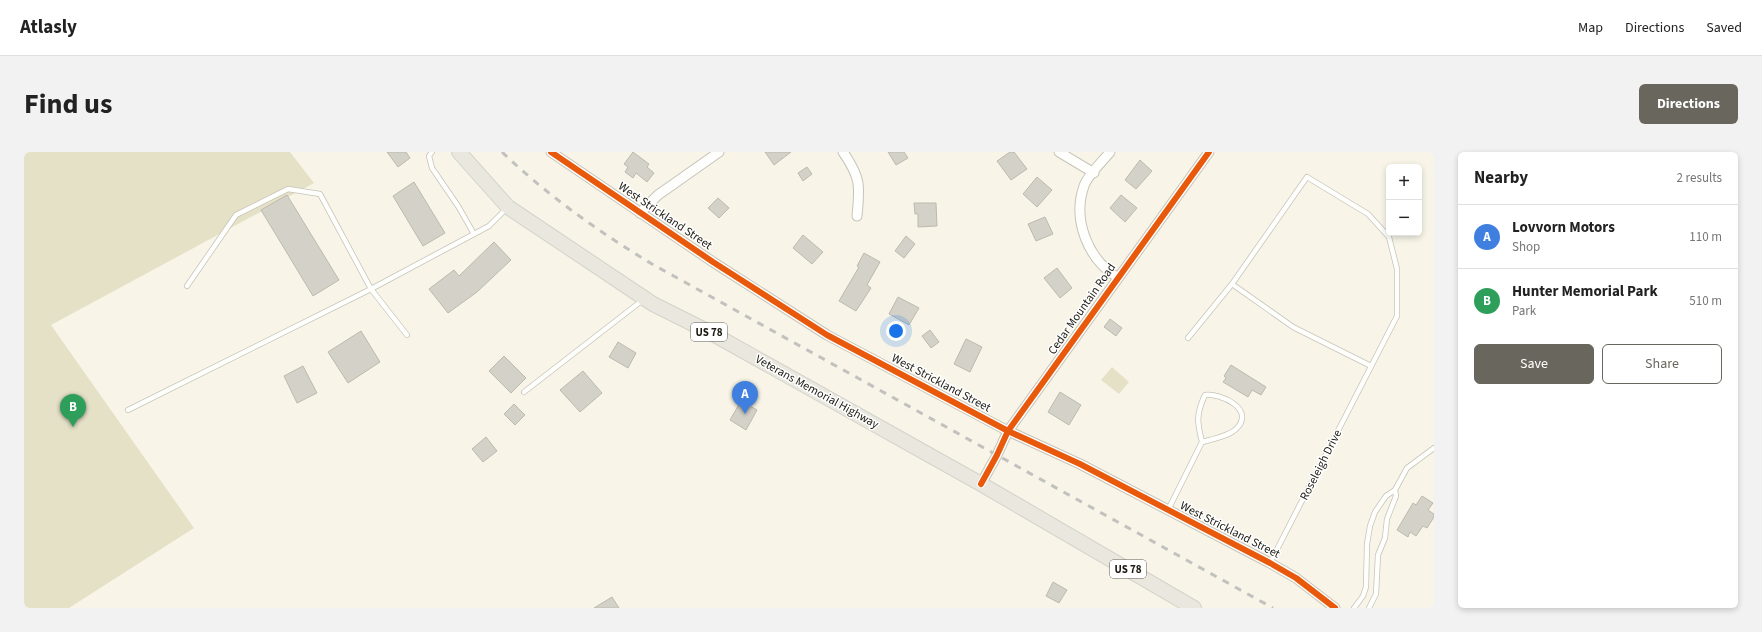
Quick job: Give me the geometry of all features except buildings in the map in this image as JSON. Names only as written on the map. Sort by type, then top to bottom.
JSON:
[{"type":"main road","name":"Veterans Memorial Highway","points":[[459,152],[508,207],[645,298],[713,334],[981,484],[1194,608]]},
{"type":"street","name":"West Strickland Street","points":[[551,152],[827,335],[1008,431],[1080,464],[1270,563],[1296,578],[1335,608]]},
{"type":"street","points":[[640,212],[658,195],[719,152]]},
{"type":"street","points":[[843,152],[855,170],[860,190],[857,216]]},
{"type":"street","points":[[1059,152],[1094,173]]},
{"type":"street","points":[[1110,152],[1084,186],[1079,217],[1087,244],[1107,271],[1117,277]]},
{"type":"street","name":"Cedar Mountain Road","points":[[981,484],[1008,431],[1117,277],[1209,152]]},
{"type":"lane","points":[[432,152],[429,156],[432,168],[458,206],[474,234]]},
{"type":"lane","name":"Roseleigh Drive","points":[[1232,284],[1307,177],[1368,214],[1389,236],[1397,269],[1397,316],[1270,563]]},
{"type":"lane","points":[[187,286],[236,215],[288,189],[320,194],[371,289],[407,335]]},
{"type":"lane","points":[[128,410],[371,289],[489,226],[508,207]]},
{"type":"lane","points":[[1188,338],[1232,284],[1293,327],[1371,366]]},
{"type":"lane","points":[[524,392],[634,309],[645,298]]},
{"type":"lane","points":[[1168,510],[1202,442],[1199,429],[1198,410],[1205,396],[1213,394],[1240,408],[1243,414],[1242,423],[1236,429],[1202,442]]},
{"type":"lane","points":[[1354,608],[1363,596],[1366,587],[1367,544],[1370,526],[1375,512],[1386,496],[1395,490],[1408,468],[1434,448]]},
{"type":"lane","points":[[1369,608],[1376,594],[1378,555],[1385,538],[1387,519],[1396,496],[1395,490]]},
{"type":"shaded area","points":[[24,152],[290,152],[314,183],[51,325],[194,528],[69,608],[24,608]]},
{"type":"shaded area","points":[[1112,367],[1129,382],[1119,394],[1101,380]]},
{"type":"railway","points":[[502,152],[555,198],[613,239],[652,264],[1273,608]]},
{"type":"cycle path","points":[[551,152],[713,262],[827,335],[1008,431],[1080,464],[1270,563],[1296,578],[1335,608]]},
{"type":"cycle path","points":[[981,484],[1008,431],[1209,152]]},
{"type":"place","name":"Lovvorn Motors","points":[[745,414]]},
{"type":"place","name":"Hunter Memorial Park","points":[[73,427]]}]
